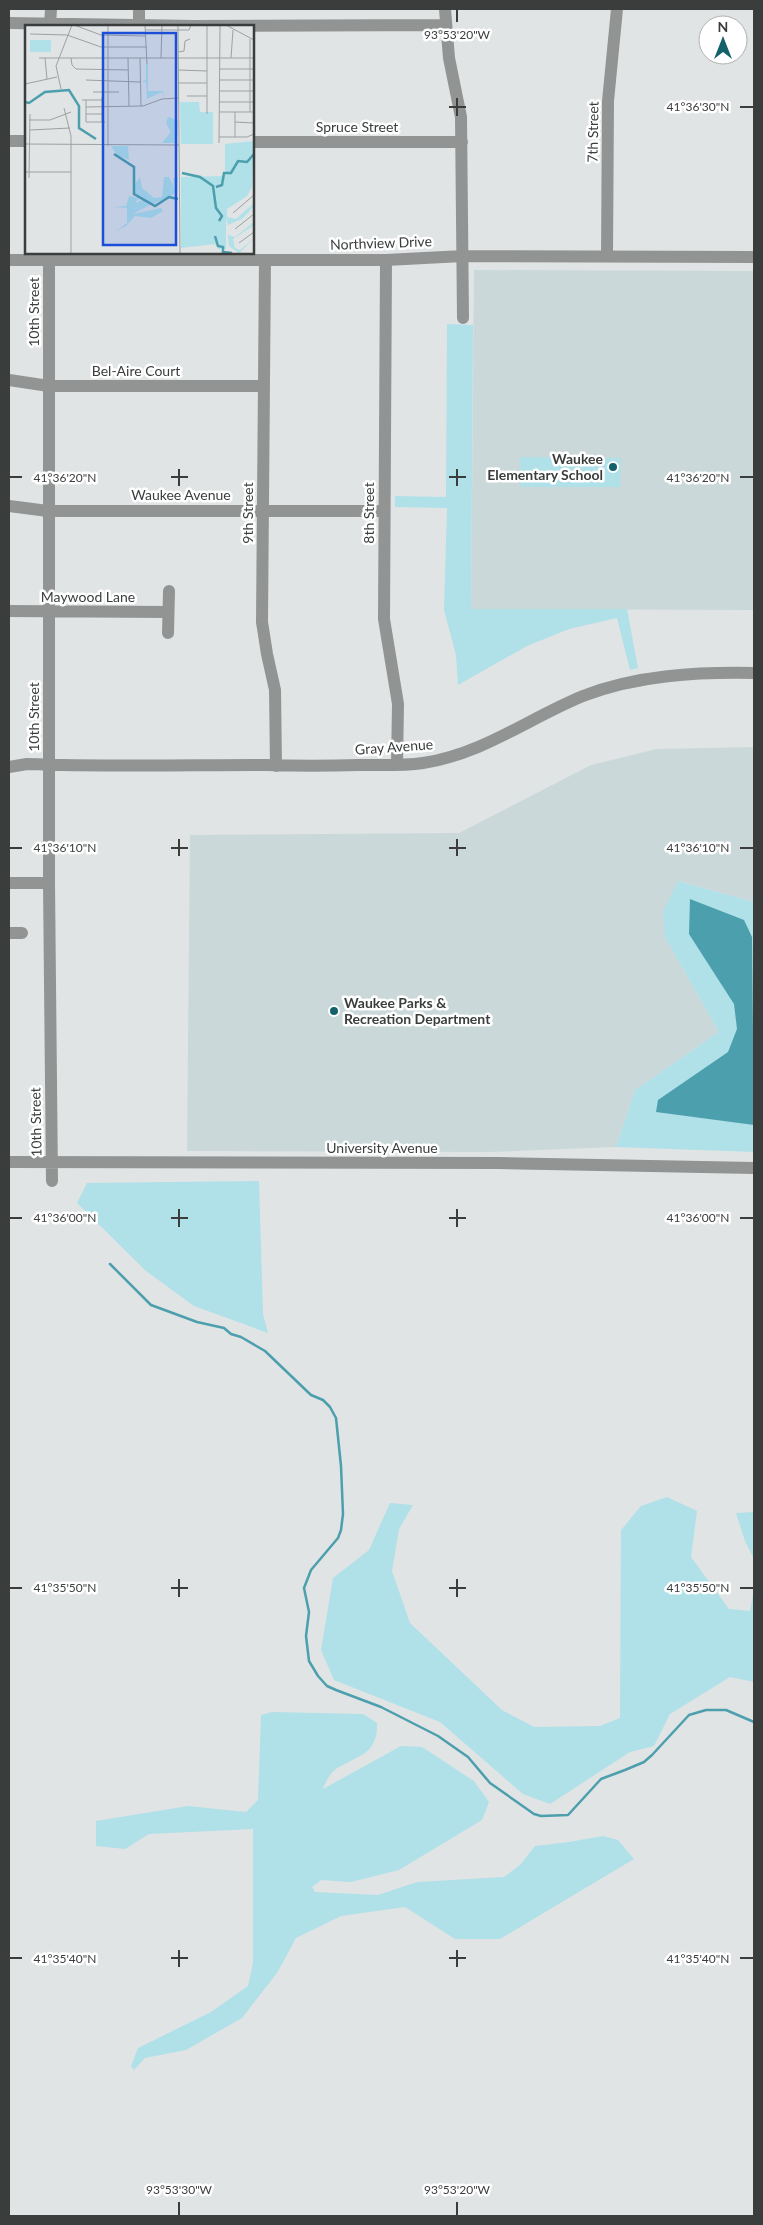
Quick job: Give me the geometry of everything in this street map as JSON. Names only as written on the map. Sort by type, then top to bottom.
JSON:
[{"type":"street","points":[[50,24],[51,9]]},
{"type":"street","points":[[139,9],[139,24]]},
{"type":"street","points":[[445,9],[448,58],[461,117],[463,318]]},
{"type":"street","name":"7th Street","points":[[607,256],[608,101],[617,9]]},
{"type":"street","points":[[9,23],[445,25]]},
{"type":"street","points":[[9,141],[25,141]]},
{"type":"street","name":"Spruce Street","points":[[254,142],[462,142]]},
{"type":"street","name":"Northview Drive","points":[[9,260],[49,256],[265,260],[386,260],[463,256],[754,257]]},
{"type":"street","name":"10th Street","points":[[49,256],[49,883],[52,1180]]},
{"type":"street","name":"9th Street","points":[[265,260],[262,622],[275,690],[276,766]]},
{"type":"street","name":"8th Street","points":[[386,260],[383,510],[384,619],[398,704],[397,765]]},
{"type":"street","name":"Bel-Aire Court","points":[[9,380],[49,386],[264,386]]},
{"type":"street","name":"Waukee Avenue","points":[[9,506],[26,510],[48,511],[383,510]]},
{"type":"street","points":[[168,633],[169,591]]},
{"type":"street","name":"Maywood Lane","points":[[9,612],[168,612]]},
{"type":"street","name":"Gray Avenue","points":[[9,767],[27,764],[276,766],[423,763],[448,758],[488,744],[532,720],[584,696],[620,685],[670,676],[754,673]]},
{"type":"street","points":[[9,883],[49,883]]},
{"type":"street","points":[[9,933],[22,933]]},
{"type":"street","name":"University Avenue","points":[[9,1162],[500,1163],[754,1168]]},
{"type":"shaded area","name":"Waukee Elementary School","points":[[474,270],[754,271],[754,610],[471,609]]},
{"type":"shaded area","points":[[447,324],[473,325],[471,609],[627,609],[638,668],[630,670],[617,618],[569,629],[527,646],[458,685],[456,655],[444,610],[447,508],[395,507],[395,496],[446,497]]},
{"type":"shaded area","points":[[520,457],[621,458],[620,487],[520,487]]},
{"type":"shaded area","points":[[754,747],[754,902],[679,881],[665,937],[719,1032],[635,1090],[616,1147],[489,1152],[187,1151],[190,835],[459,833],[591,765],[657,749]]},
{"type":"shaded area","points":[[678,881],[754,902],[754,1152],[616,1147],[635,1090],[719,1032],[665,937],[663,912]]},
{"type":"shaded area","points":[[690,899],[744,920],[752,937],[754,1125],[656,1112],[658,1100],[728,1052],[737,1029],[734,1004],[689,934]]},
{"type":"shaded area","points":[[259,1181],[263,1314],[268,1333],[194,1306],[146,1271],[77,1203],[87,1183]]},
{"type":"shaded area","points":[[667,1497],[697,1511],[691,1557],[729,1609],[750,1611],[754,1589],[754,1682],[730,1677],[670,1714],[654,1746],[630,1752],[550,1804],[523,1794],[440,1722],[334,1680],[321,1650],[333,1578],[369,1550],[390,1503],[413,1505],[399,1529],[392,1571],[410,1623],[502,1710],[534,1727],[600,1726],[620,1718],[621,1530],[641,1506]]},
{"type":"shaded area","points":[[754,1512],[754,1559],[745,1541],[736,1513]]},
{"type":"shaded area","points":[[272,1712],[363,1714],[377,1723],[374,1742],[370,1748],[359,1757],[334,1771],[323,1789],[401,1746],[422,1747],[474,1781],[489,1802],[482,1820],[399,1870],[351,1882],[321,1880],[312,1887],[315,1892],[378,1895],[417,1882],[504,1877],[520,1865],[535,1846],[603,1836],[618,1840],[634,1859],[500,1939],[455,1939],[405,1907],[341,1916],[296,1938],[277,1973],[242,2018],[186,2050],[145,2058],[134,2070],[131,2066],[138,2048],[211,2012],[248,1986],[253,1963],[253,1829],[149,1834],[125,1849],[96,1846],[96,1821],[188,1806],[246,1812],[258,1800],[261,1715]]},
{"type":"waterway","points":[[110,1264],[151,1305],[197,1322],[224,1328],[231,1334],[241,1337],[265,1351],[311,1395],[323,1400],[330,1407],[336,1418],[341,1466],[343,1514],[341,1530],[338,1538],[311,1570],[304,1588],[309,1612],[306,1636],[309,1661],[327,1686],[381,1707],[438,1736],[468,1757],[490,1783],[534,1814],[541,1816],[568,1815],[601,1779],[644,1762],[689,1715],[706,1710],[726,1710],[754,1722]]},
{"type":"place","name":"Waukee Elementary School","points":[[613,467]]},
{"type":"place","name":"Waukee Parks & Recreation Department","points":[[334,1011]]}]
